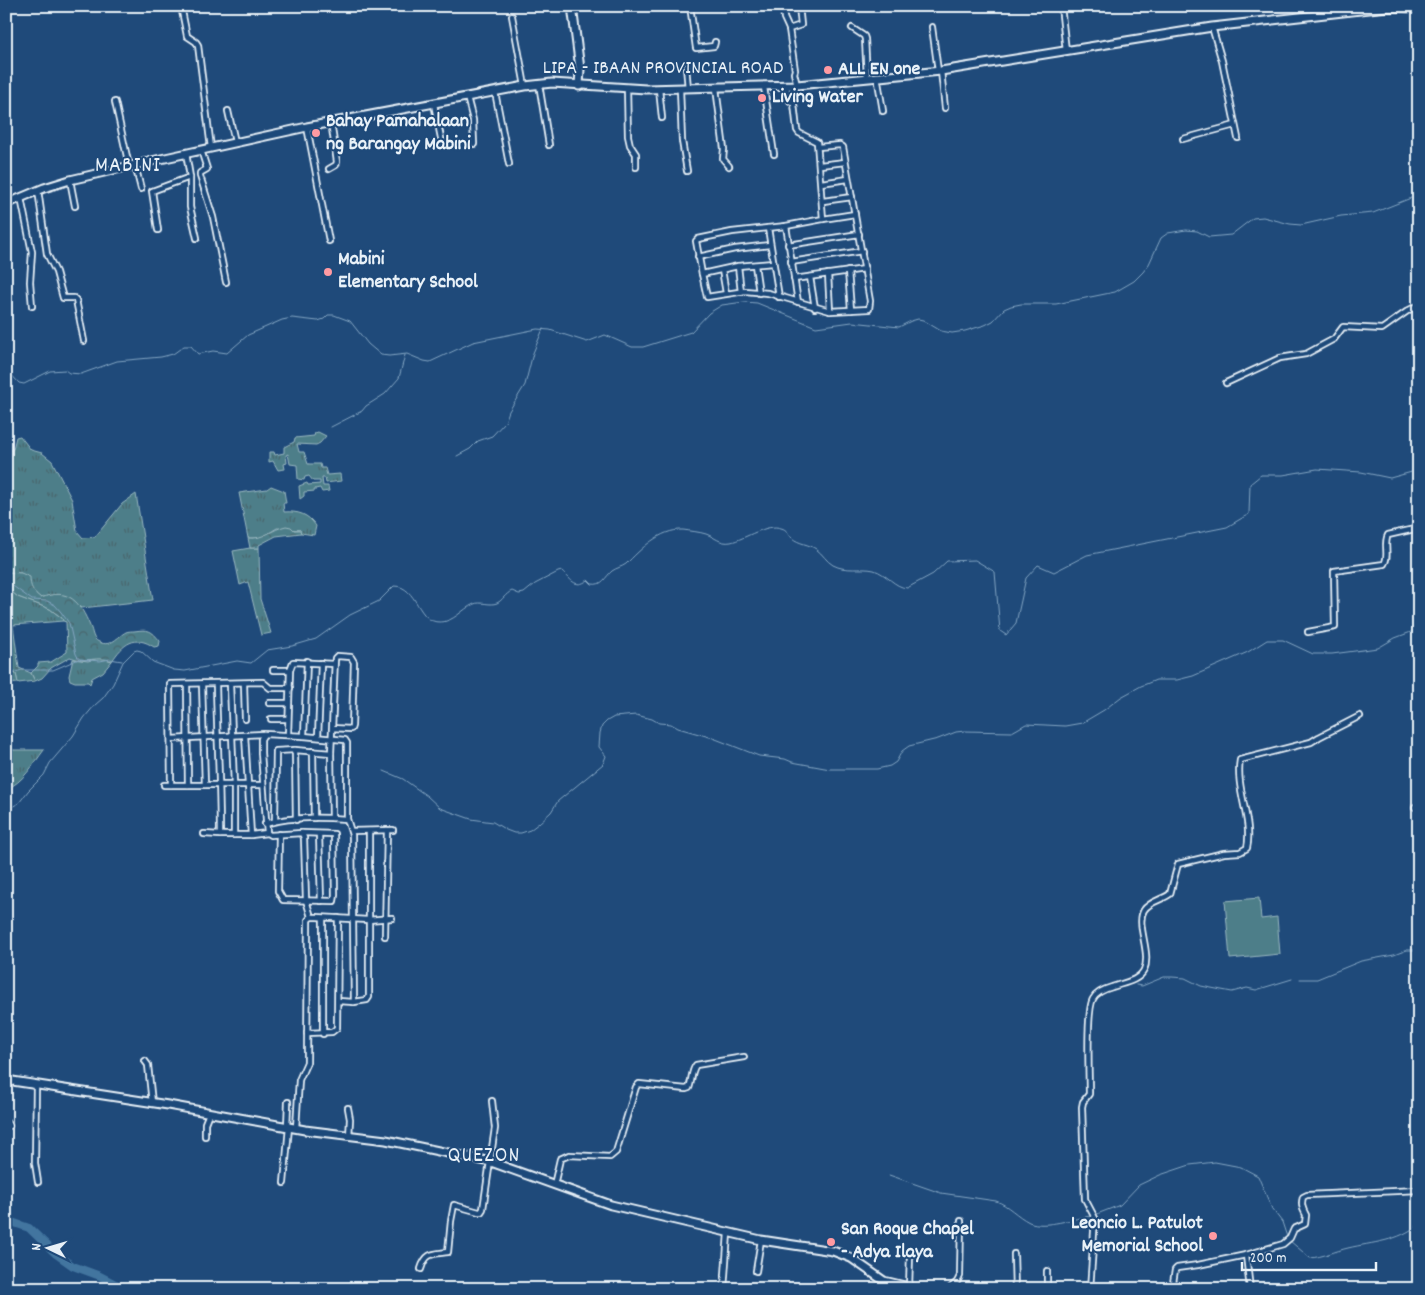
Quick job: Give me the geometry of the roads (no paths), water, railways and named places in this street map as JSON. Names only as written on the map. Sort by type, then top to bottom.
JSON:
[{"type":"main road","points":[[572,6],[578,53],[578,86]]},
{"type":"main road","name":"LIPA - IBAAN PROVINCIAL ROAD","points":[[6,204],[38,190],[70,180],[186,153],[331,122],[539,84],[552,83],[578,86],[659,89],[791,87],[867,77],[939,71],[1212,27],[1380,8],[1419,8]]},
{"type":"main road","points":[[6,1080],[152,1103],[291,1128],[386,1140],[491,1162],[611,1206],[761,1240],[833,1251],[850,1258],[884,1281],[913,1288]]},
{"type":"street","points":[[181,6],[187,36],[196,42],[198,46],[212,148]]},
{"type":"street","points":[[690,6],[696,48],[712,47],[715,42]]},
{"type":"street","points":[[782,6],[784,18],[789,29],[796,73],[791,87],[790,101],[793,103],[798,132],[817,141],[823,219]]},
{"type":"street","points":[[789,29],[800,24],[798,6]]},
{"type":"street","points":[[1061,6],[1066,51]]},
{"type":"street","points":[[512,16],[525,86]]},
{"type":"street","points":[[932,27],[945,108]]},
{"type":"street","points":[[1212,27],[1222,61],[1238,138]]},
{"type":"street","points":[[852,28],[864,36],[865,39],[867,77]]},
{"type":"street","points":[[686,67],[688,88]]},
{"type":"street","points":[[877,76],[883,111]]},
{"type":"street","points":[[539,84],[549,145]]},
{"type":"street","points":[[764,87],[774,154]]},
{"type":"street","points":[[626,88],[628,136],[630,146],[636,154],[636,167]]},
{"type":"street","points":[[716,88],[724,149],[723,159],[729,166]]},
{"type":"street","points":[[659,89],[662,118]]},
{"type":"street","points":[[680,89],[682,141],[687,171]]},
{"type":"street","points":[[495,92],[509,164]]},
{"type":"street","points":[[467,97],[473,120],[474,144]]},
{"type":"street","points":[[115,102],[132,166],[141,190]]},
{"type":"street","points":[[434,104],[442,143]]},
{"type":"street","points":[[228,111],[235,142]]},
{"type":"street","points":[[329,169],[336,165],[337,162],[331,122]]},
{"type":"street","points":[[1183,139],[1235,126]]},
{"type":"street","points":[[307,127],[329,241]]},
{"type":"street","points":[[818,147],[843,145],[870,300],[869,309],[830,311],[768,293],[726,293],[707,297],[694,240],[732,232],[786,226],[855,214]]},
{"type":"street","points":[[201,150],[207,169],[200,173],[200,176],[213,217],[226,282]]},
{"type":"street","points":[[186,153],[190,177],[190,208],[197,238]]},
{"type":"street","points":[[820,165],[845,162]]},
{"type":"street","points":[[158,230],[152,191],[190,177]]},
{"type":"street","points":[[821,183],[848,179]]},
{"type":"street","points":[[70,180],[75,206]]},
{"type":"street","points":[[38,190],[47,254],[56,272],[63,298],[74,298],[76,300],[84,341]]},
{"type":"street","points":[[823,201],[852,197]]},
{"type":"street","points":[[21,198],[32,252],[30,282],[32,306]]},
{"type":"street","points":[[786,226],[798,302]]},
{"type":"street","points":[[768,228],[779,297]]},
{"type":"street","points":[[788,244],[859,234]]},
{"type":"street","points":[[698,257],[735,249],[770,245]]},
{"type":"street","points":[[791,262],[862,251]]},
{"type":"street","points":[[702,274],[738,266],[773,263]]},
{"type":"street","points":[[755,265],[759,293]]},
{"type":"street","points":[[738,266],[742,292]]},
{"type":"street","points":[[794,279],[865,269]]},
{"type":"street","points":[[722,270],[726,293]]},
{"type":"street","points":[[848,271],[852,310]]},
{"type":"street","points":[[828,274],[830,311]]},
{"type":"street","points":[[810,277],[815,308]]},
{"type":"street","points":[[1226,383],[1280,358],[1306,354],[1334,339],[1343,327],[1382,329],[1419,305]]},
{"type":"street","points":[[1308,632],[1335,627],[1334,570],[1384,564],[1387,561],[1386,539],[1388,535],[1419,528]]},
{"type":"street","points":[[332,728],[351,729],[352,726],[353,660],[351,657],[337,656],[334,658],[331,739],[332,818]]},
{"type":"street","points":[[288,735],[290,670],[293,662],[334,664]]},
{"type":"street","points":[[304,736],[307,662]]},
{"type":"street","points":[[318,738],[321,663]]},
{"type":"street","points":[[273,670],[290,670]]},
{"type":"street","points":[[165,685],[263,682],[270,688],[290,688]]},
{"type":"street","points":[[244,683],[245,719]]},
{"type":"street","points":[[170,684],[171,785]]},
{"type":"street","points":[[187,684],[188,785]]},
{"type":"street","points":[[202,684],[205,785]]},
{"type":"street","points":[[216,684],[220,835]]},
{"type":"street","points":[[230,684],[234,835]]},
{"type":"street","points":[[269,703],[289,703]]},
{"type":"street","points":[[1090,1289],[1095,1218],[1085,1199],[1082,1102],[1089,1094],[1089,1017],[1093,999],[1096,994],[1108,988],[1136,979],[1144,971],[1146,960],[1142,916],[1145,909],[1170,894],[1178,864],[1224,853],[1240,852],[1247,848],[1247,825],[1240,759],[1311,742],[1360,716]]},
{"type":"street","points":[[271,719],[288,719]]},
{"type":"street","points":[[171,739],[264,734],[345,740],[347,743],[347,819],[351,832],[354,1002]]},
{"type":"street","points":[[264,734],[261,740],[267,833]]},
{"type":"street","points":[[246,735],[251,835]]},
{"type":"street","points":[[275,821],[276,752],[295,750],[331,753]]},
{"type":"street","points":[[295,750],[296,820]]},
{"type":"street","points":[[313,751],[314,818]]},
{"type":"street","points":[[164,786],[263,785]]},
{"type":"street","points":[[265,824],[275,821],[314,818],[347,819]]},
{"type":"street","points":[[385,936],[387,830]]},
{"type":"street","points":[[351,832],[393,830]]},
{"type":"street","points":[[338,1001],[354,1002],[367,1000],[369,996],[369,831]]},
{"type":"street","points":[[204,834],[220,835],[267,833],[334,834],[334,901],[283,900],[280,895],[279,834]]},
{"type":"street","points":[[284,1183],[299,1080],[307,1062],[308,920],[311,917],[306,900],[304,838],[302,834]]},
{"type":"street","points":[[319,834],[321,901]]},
{"type":"street","points":[[387,844],[393,844]]},
{"type":"street","points":[[386,859],[393,859]]},
{"type":"street","points":[[386,876],[393,876]]},
{"type":"street","points":[[386,890],[393,891]]},
{"type":"street","points":[[386,904],[393,904]]},
{"type":"street","points":[[311,917],[368,920],[392,918]]},
{"type":"street","points":[[323,918],[323,1034]]},
{"type":"street","points":[[307,1033],[323,1034],[338,1028],[338,918]]},
{"type":"street","points":[[554,1185],[560,1159],[563,1157],[569,1155],[610,1156],[616,1152],[636,1087],[639,1084],[686,1089],[691,1084],[696,1065],[744,1057]]},
{"type":"street","points":[[145,1061],[148,1065],[152,1103]]},
{"type":"street","points":[[36,1085],[35,1162],[38,1182]]},
{"type":"street","points":[[421,1269],[423,1260],[429,1255],[448,1252],[450,1220],[454,1205],[479,1212],[483,1210],[495,1128],[492,1101]]},
{"type":"street","points":[[288,1102],[291,1128]]},
{"type":"street","points":[[348,1108],[350,1118],[349,1136]]},
{"type":"street","points":[[205,1136],[209,1113]]},
{"type":"street","points":[[1172,1289],[1177,1268],[1246,1255],[1283,1244],[1290,1238],[1294,1229],[1305,1224],[1306,1215],[1302,1209],[1302,1202],[1303,1197],[1307,1195],[1419,1190]]},
{"type":"street","points":[[949,1289],[959,1280],[960,1276],[961,1221]]},
{"type":"street","points":[[724,1289],[728,1233]]},
{"type":"street","points":[[756,1271],[761,1240]]},
{"type":"street","points":[[1014,1254],[1015,1289]]},
{"type":"street","points":[[1246,1255],[1250,1289]]},
{"type":"street","points":[[910,1256],[913,1288]]},
{"type":"street","points":[[1047,1271],[1047,1289]]},
{"type":"waterway","points":[[6,369],[19,383],[24,384],[50,371],[65,370],[69,373],[81,374],[117,361],[173,354],[184,346],[191,346],[198,354],[213,351],[227,353],[248,335],[282,320],[292,318],[318,321],[328,315],[334,315],[350,321],[368,344],[381,355],[407,354],[430,362],[473,342],[537,329],[550,330],[587,342],[605,335],[632,347],[643,347],[691,332],[709,313],[722,305],[744,302],[757,303],[816,327],[852,322],[899,327],[918,319],[941,331],[952,333],[985,325],[993,321],[1004,309],[1011,306],[1021,304],[1056,304],[1115,292],[1134,281],[1143,272],[1149,264],[1161,238],[1168,233],[1186,230],[1197,231],[1209,237],[1231,235],[1253,218],[1263,217],[1301,225],[1341,216],[1373,213],[1411,198],[1419,197]]},
{"type":"waterway","points":[[457,456],[470,449],[478,441],[492,436],[505,422],[509,411],[525,385],[533,353],[543,329]]},
{"type":"waterway","points":[[331,427],[362,411],[366,406],[385,394],[399,378],[405,355]]},
{"type":"waterway","points":[[6,810],[19,803],[44,775],[50,763],[73,736],[84,718],[103,698],[113,684],[123,662],[134,651],[141,651],[153,662],[174,670],[185,671],[237,661],[251,663],[267,650],[292,646],[316,639],[350,615],[379,601],[394,586],[408,592],[426,617],[432,621],[440,622],[454,618],[474,604],[497,603],[512,591],[519,594],[524,593],[535,584],[562,571],[573,582],[580,584],[588,580],[592,584],[599,584],[612,571],[626,564],[651,541],[666,533],[683,530],[706,534],[721,541],[731,542],[763,529],[775,527],[783,529],[795,540],[816,549],[833,565],[843,568],[874,570],[898,585],[907,588],[933,574],[947,561],[975,560],[995,572],[1000,631],[1006,635],[1016,623],[1026,578],[1038,565],[1054,572],[1087,555],[1227,527],[1249,514],[1250,484],[1261,475],[1283,475],[1317,469],[1361,472],[1390,478],[1419,470]]},
{"type":"waterway","points":[[6,581],[32,600],[47,601],[55,605],[69,623],[76,654],[79,659]]},
{"type":"waterway","points":[[384,771],[403,779],[440,808],[471,819],[493,822],[506,830],[521,833],[530,830],[539,823],[551,812],[558,801],[603,764],[606,756],[599,747],[600,733],[602,726],[614,717],[636,715],[659,723],[671,724],[759,756],[785,759],[830,769],[877,769],[890,766],[896,762],[902,751],[909,746],[938,739],[956,732],[1012,732],[1026,724],[1065,726],[1082,723],[1141,686],[1156,680],[1177,680],[1193,676],[1248,652],[1267,640],[1283,640],[1313,654],[1332,654],[1378,648],[1395,638],[1419,629]]},
{"type":"waterway","points":[[6,675],[22,670],[53,670],[79,659],[122,661]]},
{"type":"waterway","points":[[1300,979],[1317,979],[1361,961],[1394,955],[1407,950],[1419,950]]},
{"type":"waterway","points":[[1136,985],[1142,986],[1164,977],[1172,977],[1185,978],[1201,986],[1232,992],[1247,988],[1256,990],[1292,979]]},
{"type":"waterway","points":[[1097,1214],[1120,1205],[1139,1185],[1160,1175],[1190,1165],[1215,1162],[1241,1167],[1258,1176],[1272,1209],[1282,1222],[1287,1237]]},
{"type":"waterway","points":[[889,1175],[941,1193],[996,1201],[1005,1205],[1025,1220],[1036,1224],[1051,1224],[1091,1216]]},
{"type":"waterway","points":[[6,1220],[29,1228],[56,1254],[73,1266],[100,1276],[125,1289]]},
{"type":"waterway","points":[[1290,1241],[1310,1258],[1394,1238],[1419,1224]]},
{"type":"place","name":"ALL EN one","points":[[828,70]]},
{"type":"place","name":"Living Water","points":[[762,98]]},
{"type":"place","name":"Bahay Pamahalaan ng Barangay Mabini","points":[[316,133]]},
{"type":"place","name":"Mabini Elementary School","points":[[328,272]]},
{"type":"place","name":"Leoncio L. Patulot Memorial School","points":[[1213,1236]]},
{"type":"place","name":"San Roque Chapel - Adya Ilaya","points":[[831,1242]]},
{"type":"district","name":"MABINI","points":[[128,166]]},
{"type":"district","name":"QUEZON","points":[[484,1156]]}]
